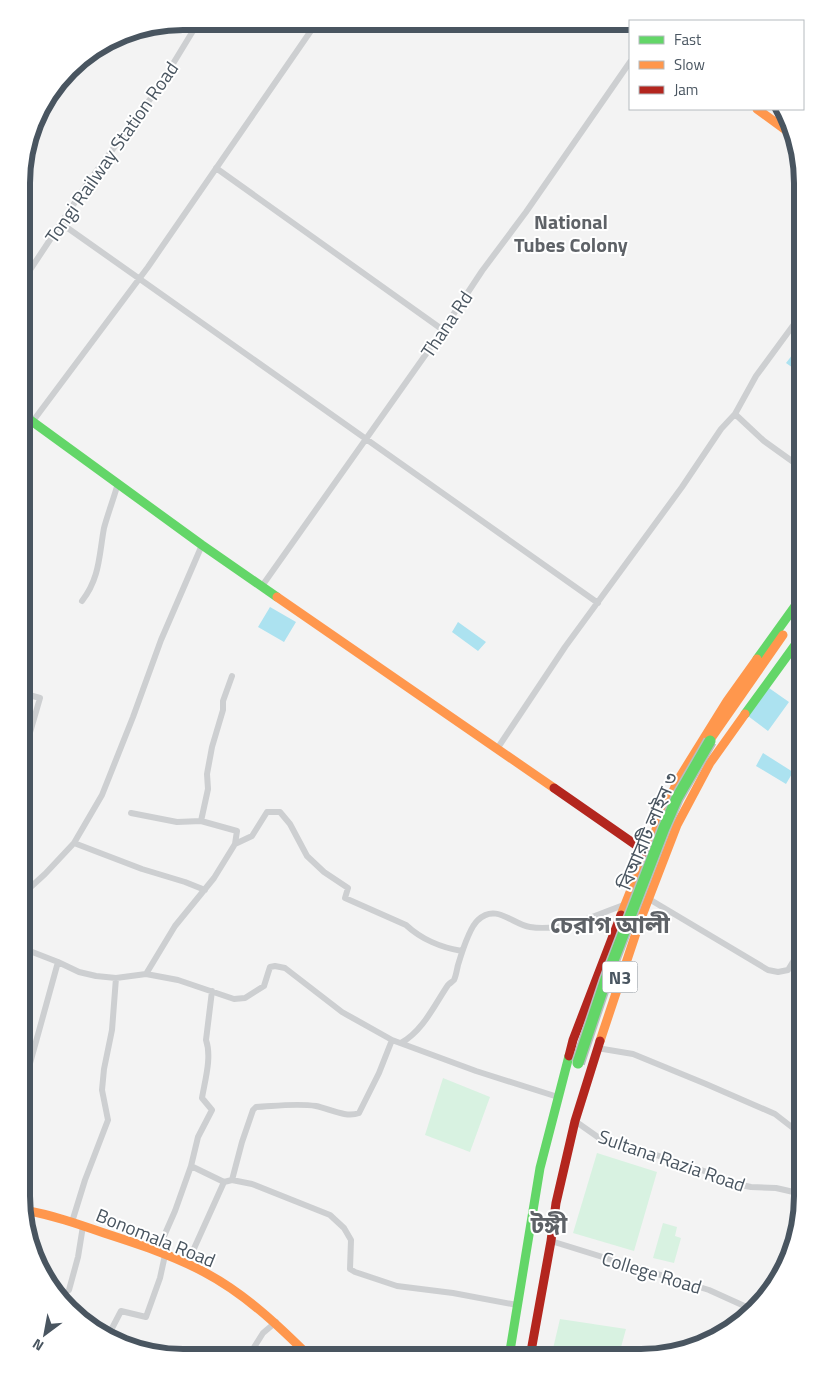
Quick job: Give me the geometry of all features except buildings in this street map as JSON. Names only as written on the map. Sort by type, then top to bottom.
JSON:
[{"type":"main road","points":[[758,110],[784,129]]},
{"type":"main road","points":[[30,419],[202,545],[646,852]]},
{"type":"main road","name":"N3","points":[[511,1349],[540,1168],[573,1040],[646,852],[678,780],[726,701],[794,607]]},
{"type":"main road","name":"বিআরটি লাইন ৩","points":[[578,1063],[618,948],[676,798],[710,740],[794,620]]},
{"type":"main road","name":"N3","points":[[531,1349],[556,1203],[574,1121],[625,962],[677,825],[710,763],[794,646]]},
{"type":"main road","name":"Bonomala Road","points":[[31,1212],[78,1224],[187,1264],[234,1291],[276,1322],[302,1349]]},
{"type":"street","name":"Tongi Railway Station Road","points":[[30,270],[89,181],[157,90],[194,30]]},
{"type":"street","points":[[33,421],[139,280],[311,30]]},
{"type":"street","name":"Thana Rd","points":[[262,586],[629,63]]},
{"type":"street","points":[[216,168],[443,330]]},
{"type":"street","points":[[62,224],[598,603]]},
{"type":"street","points":[[497,749],[565,647],[682,487],[721,429],[734,414],[756,376],[794,324]]},
{"type":"street","points":[[734,414],[764,441],[794,463]]},
{"type":"street","points":[[82,601],[90,592],[94,582],[101,556],[104,528],[118,483]]},
{"type":"street","points":[[32,885],[74,843],[102,795],[161,640],[202,545]]},
{"type":"street","points":[[201,821],[208,789],[207,774],[212,747],[223,710],[223,701],[232,676]]},
{"type":"street","points":[[30,695],[40,698],[30,733]]},
{"type":"street","points":[[131,812],[177,822],[201,821],[236,831],[234,844],[204,890],[175,926],[146,974]]},
{"type":"street","points":[[234,844],[252,836],[267,812],[280,812],[290,824],[307,856],[324,872],[348,888],[345,898],[406,925],[444,948],[462,951]]},
{"type":"street","points":[[74,843],[204,890]]},
{"type":"street","points":[[649,899],[768,970],[778,972],[788,970],[794,960]]},
{"type":"street","points":[[401,1043],[409,1039],[417,1031],[448,985],[454,980],[462,951],[476,920],[484,915],[494,912],[523,926],[546,928],[570,924],[626,904]]},
{"type":"street","points":[[30,951],[78,972],[116,978],[146,974],[178,980],[234,999],[245,998],[264,986],[270,968],[275,966],[284,968],[342,1012],[392,1040],[476,1071],[558,1097]]},
{"type":"street","points":[[30,1063],[58,962]]},
{"type":"street","points":[[69,1290],[78,1256],[78,1224],[85,1180],[108,1120],[102,1090],[112,1030],[116,978]]},
{"type":"street","points":[[110,1331],[120,1311],[146,1317],[160,1278],[161,1254],[191,1166],[198,1137],[212,1110],[202,1098],[207,1073],[209,1047],[206,1040],[212,991]]},
{"type":"street","points":[[232,1180],[242,1142],[253,1110],[256,1107],[317,1106],[352,1116],[359,1113],[379,1073],[392,1040]]},
{"type":"street","points":[[597,1048],[633,1054],[775,1114],[794,1129]]},
{"type":"street","name":"Sultana Razia Road","points":[[574,1121],[602,1140],[656,1155],[736,1184],[776,1188],[794,1192]]},
{"type":"street","points":[[191,1166],[224,1182],[232,1180],[252,1184],[330,1215],[344,1228],[351,1240],[349,1265],[350,1269],[355,1272],[397,1286],[454,1293],[517,1305]]},
{"type":"street","points":[[187,1264],[224,1182]]},
{"type":"street","name":"College Road","points":[[551,1241],[709,1290],[746,1307]]},
{"type":"street","points":[[253,1349],[263,1333],[276,1322]]},
{"type":"green space","points":[[443,1078],[490,1097],[470,1152],[425,1135]]},
{"type":"green space","points":[[597,1153],[657,1172],[634,1251],[573,1233]]},
{"type":"green space","points":[[663,1223],[677,1227],[675,1236],[681,1238],[674,1263],[653,1258]]},
{"type":"green space","points":[[560,1319],[626,1329],[620,1349],[553,1349]]},
{"type":"water","points":[[794,353],[794,369],[786,363]]},
{"type":"water","points":[[270,607],[296,622],[284,642],[258,627]]},
{"type":"water","points":[[458,622],[486,642],[478,651],[452,632]]},
{"type":"water","points":[[769,688],[789,702],[768,731],[748,716]]},
{"type":"water","points":[[763,753],[793,772],[786,784],[756,766]]},
{"type":"traffic: fast","points":[[30,420],[277,597]]},
{"type":"traffic: fast","points":[[757,659],[794,608]]},
{"type":"traffic: fast","points":[[745,714],[794,646]]},
{"type":"traffic: fast","points":[[578,1063],[606,979],[664,828],[677,798],[710,741]]},
{"type":"traffic: fast","points":[[510,1349],[540,1168],[569,1056]]},
{"type":"traffic: slow","points":[[758,110],[784,129]]},
{"type":"traffic: slow","points":[[277,597],[554,788]]},
{"type":"traffic: slow","points":[[712,737],[783,635]]},
{"type":"traffic: slow","points":[[621,915],[678,780],[727,701],[757,659]]},
{"type":"traffic: slow","points":[[600,1041],[640,921],[677,825],[710,763],[745,714]]},
{"type":"traffic: slow","points":[[31,1211],[65,1220],[142,1246],[180,1260],[204,1272],[247,1300],[302,1349]]},
{"type":"traffic: jam","points":[[554,788],[646,852]]},
{"type":"traffic: jam","points":[[569,1056],[573,1040],[621,915]]},
{"type":"traffic: jam","points":[[531,1349],[556,1203],[575,1121],[600,1041]]},
{"type":"district","name":"National Tubes Colony","points":[[571,232]]},
{"type":"district","name":"চেরাগ আলী","points":[[610,924]]},
{"type":"district","name":"টঙ্গী","points":[[549,1224]]}]
